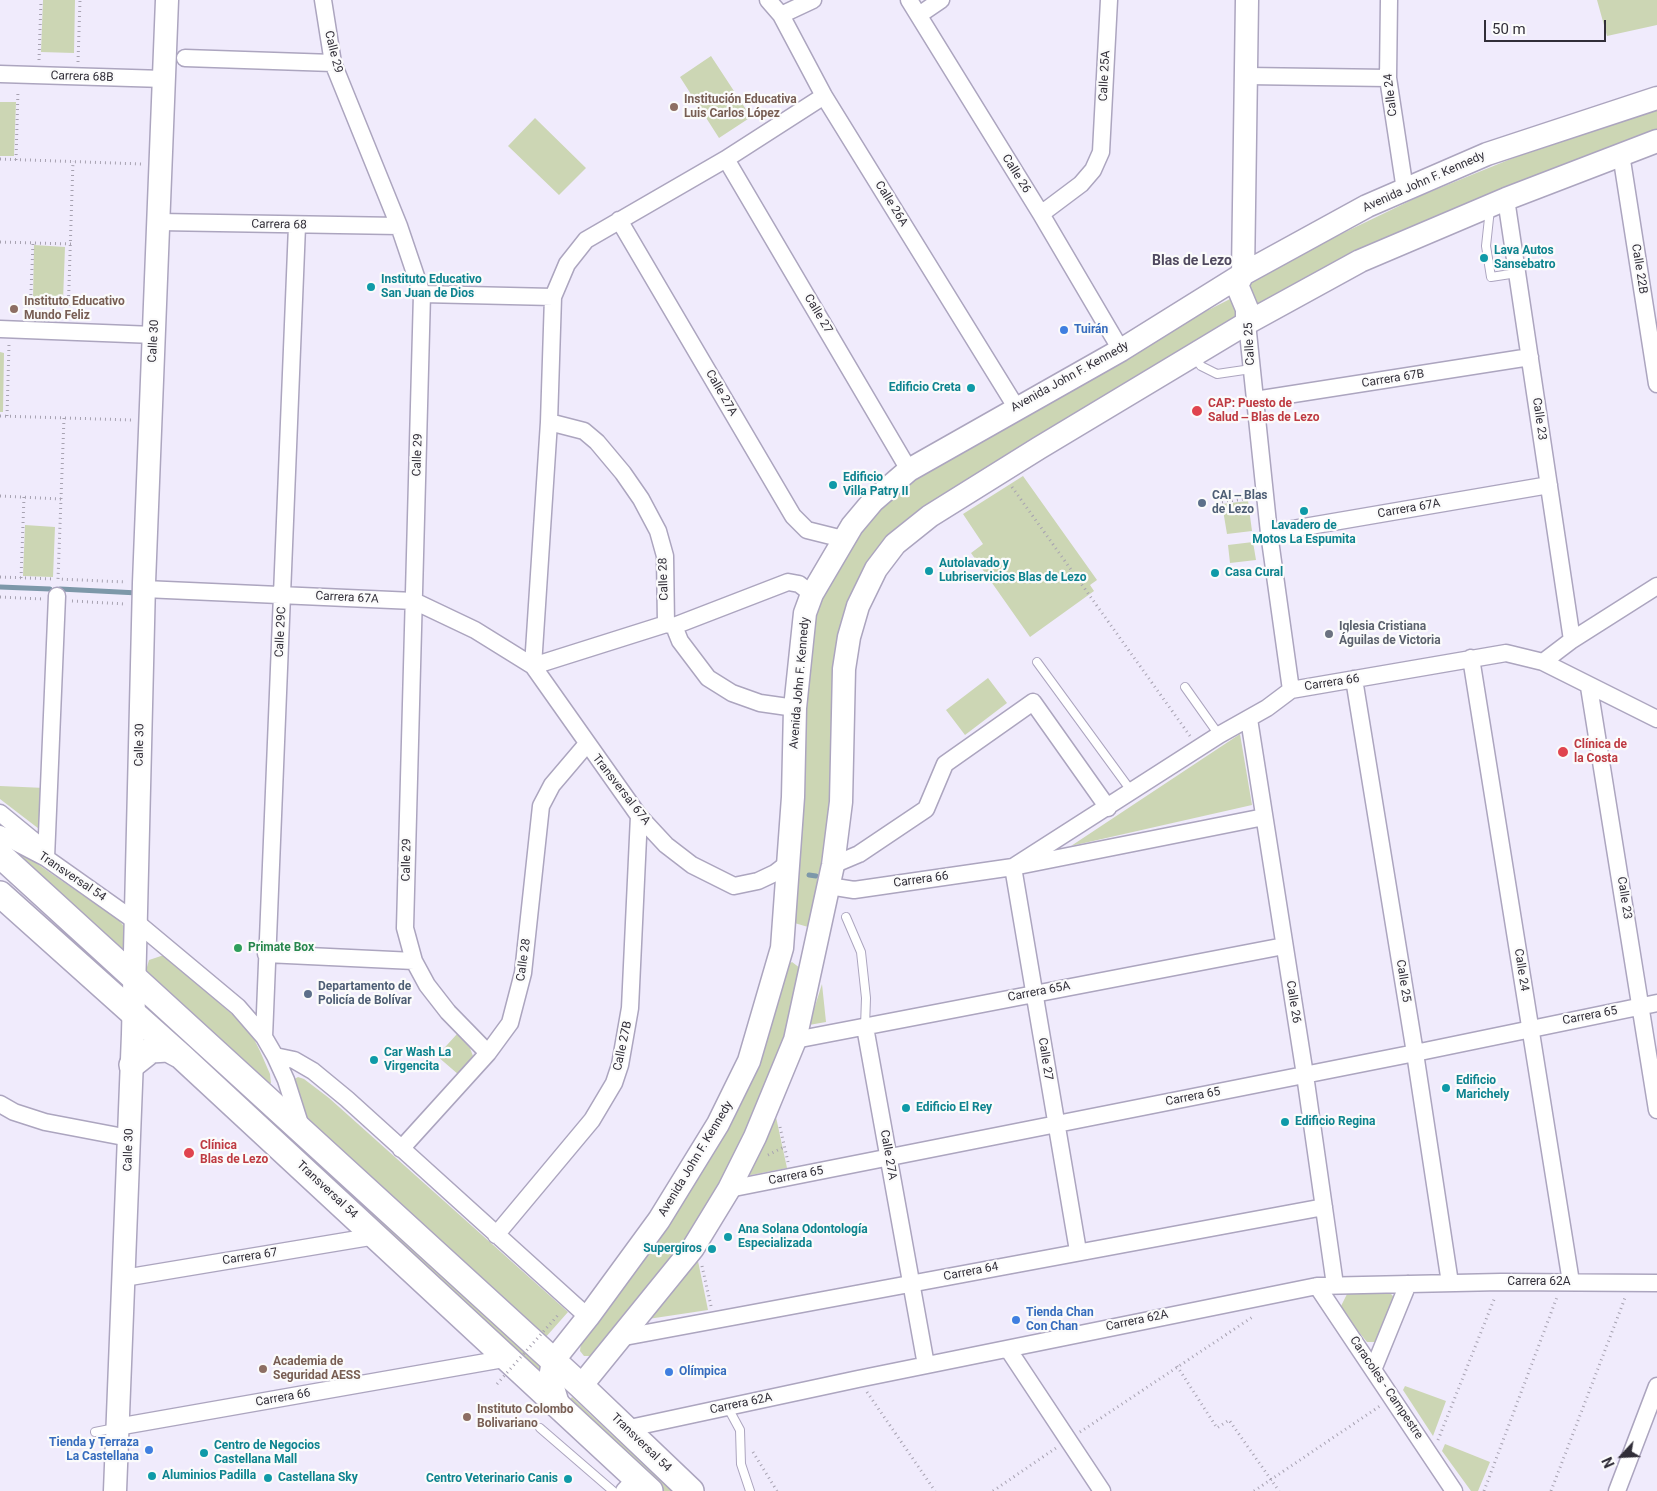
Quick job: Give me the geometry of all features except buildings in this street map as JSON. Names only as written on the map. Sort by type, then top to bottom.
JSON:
[{"type":"main road","name":"Transversal 54","points":[[0,855],[133,979],[553,1360],[691,1491]]},
{"type":"main road","name":"Transversal 54","points":[[0,894],[182,1057],[509,1358],[558,1404],[637,1487]]},
{"type":"main road","points":[[132,1065],[151,1050],[168,1049],[182,1057]]},
{"type":"street","name":"Calle 30","points":[[115,1491],[130,1138],[144,586],[167,0]]},
{"type":"street","name":"Calle 29","points":[[323,0],[333,63],[399,226],[422,294],[405,928],[414,961],[427,985],[448,1012],[488,1053]]},
{"type":"street","name":"Calle 26A","points":[[768,0],[781,15],[824,96],[1016,407]]},
{"type":"street","points":[[781,15],[813,0]]},
{"type":"street","name":"Calle 26","points":[[909,0],[1041,214],[1120,350]]},
{"type":"street","points":[[919,15],[941,0]]},
{"type":"street","name":"Calle 25A","points":[[1041,214],[1080,184],[1092,170],[1102,152],[1109,0]]},
{"type":"street","name":"Calle 25","points":[[1247,0],[1244,299],[1269,533],[1291,690]]},
{"type":"street","name":"Calle 24","points":[[1389,0],[1388,78],[1405,190]]},
{"type":"street","points":[[184,58],[333,63]]},
{"type":"street","name":"Carrera 68B","points":[[0,74],[164,79]]},
{"type":"street","points":[[1247,76],[1388,78]]},
{"type":"street","points":[[812,594],[799,584],[788,582],[670,625],[533,666],[549,422],[553,297],[566,264],[586,240],[726,158],[824,96]]},
{"type":"street","name":"Avenida John F. Kennedy","points":[[581,1386],[693,1248],[729,1189],[773,1095],[795,1040],[813,955],[823,919],[841,802],[844,669],[848,637],[858,606],[876,569],[895,544],[930,516],[1194,356],[1244,299],[1367,206],[1487,154],[1657,98]]},
{"type":"street","name":"Avenida John F. Kennedy","points":[[553,1360],[588,1317],[659,1220],[726,1110],[749,1061],[782,948],[793,797],[795,708],[805,613],[812,594],[843,539],[873,501],[910,470],[1016,407],[1120,350],[1244,299],[1360,261],[1498,202],[1620,154],[1657,142]]},
{"type":"street","name":"Calle 22B","points":[[1620,154],[1657,384]]},
{"type":"street","name":"Calle 27","points":[[726,158],[910,470]]},
{"type":"street","name":"Calle 23","points":[[1498,202],[1517,273],[1572,640]]},
{"type":"street","name":"Calle 27A","points":[[619,220],[793,516],[806,530],[843,539]]},
{"type":"street","name":"Carrera 68","points":[[159,222],[297,226],[399,226]]},
{"type":"street","name":"Calle 29C","points":[[264,1037],[297,226]]},
{"type":"street","points":[[422,294],[553,297]]},
{"type":"street","points":[[5,329],[154,335]]},
{"type":"street","name":"Carrera 67B","points":[[1255,400],[1530,358]]},
{"type":"street","name":"Calle 28","points":[[549,422],[584,431],[597,442],[623,473],[641,499],[658,531],[665,556],[670,625],[708,678],[732,693],[760,703],[795,708]]},
{"type":"street","name":"Carrera 67A","points":[[1269,533],[1549,485]]},
{"type":"street","name":"Carrera 67A","points":[[144,586],[414,601],[501,645],[533,666]]},
{"type":"street","points":[[1543,662],[1572,640],[1657,586]]},
{"type":"street","points":[[46,854],[58,588]]},
{"type":"street","name":"Carrera 66","points":[[1013,867],[1108,808],[1219,735],[1278,702],[1291,690],[1506,653],[1523,655],[1543,662],[1657,718]]},
{"type":"street","name":"Calle 24","points":[[1471,658],[1530,1028],[1567,1282]]},
{"type":"street","name":"Transversal 67A","points":[[533,666],[586,745],[639,816],[673,850],[692,865],[725,884],[734,886],[758,881],[775,872],[788,872]]},
{"type":"street","name":"Calle 25","points":[[1354,679],[1415,1053],[1450,1283]]},
{"type":"street","name":"Calle 23","points":[[1590,686],[1649,1004],[1657,1110]]},
{"type":"street","points":[[830,881],[859,854],[926,809],[945,764],[1033,702],[1108,808]]},
{"type":"street","name":"Calle 26","points":[[1249,718],[1305,1075],[1335,1285]]},
{"type":"street","name":"Calle 28","points":[[401,1149],[488,1053],[510,1023],[523,973],[541,806],[552,785],[586,745]]},
{"type":"street","points":[[0,813],[46,854]]},
{"type":"street","name":"Calle 27B","points":[[496,1235],[592,1120],[614,1083],[620,1065],[630,1008],[639,816]]},
{"type":"street","name":"Carrera 66","points":[[830,881],[854,890],[1013,867],[1264,817]]},
{"type":"street","name":"Transversal 54","points":[[0,834],[46,854],[136,921],[238,1007],[264,1037],[275,1056],[286,1080],[302,1132]]},
{"type":"street","name":"Calle 27","points":[[1013,867],[1055,1125],[1078,1251]]},
{"type":"street","name":"Carrera 65A","points":[[795,1040],[1284,946]]},
{"type":"street","points":[[782,948],[813,955]]},
{"type":"street","points":[[266,954],[414,961]]},
{"type":"street","name":"Carrera 65","points":[[729,1189],[1415,1053],[1649,1004]]},
{"type":"street","name":"Calle 27A","points":[[865,1027],[926,1365]]},
{"type":"street","points":[[275,1056],[294,1060],[313,1071],[588,1317]]},
{"type":"street","points":[[0,1104],[14,1112],[45,1122],[130,1138]]},
{"type":"street","name":"Carrera 64","points":[[619,1338],[1078,1251],[1324,1207]]},
{"type":"street","name":"Carrera 67","points":[[124,1278],[376,1236]]},
{"type":"street","name":"Carrera 62A","points":[[626,1429],[727,1406],[1318,1286],[1501,1282],[1657,1283]]},
{"type":"street","points":[[1373,1370],[1408,1284]]},
{"type":"street","name":"Caracoles - Campestre","points":[[1318,1286],[1454,1491]]},
{"type":"street","points":[[1008,1349],[1102,1491]]},
{"type":"street","name":"Carrera 66","points":[[117,1427],[509,1358]]},
{"type":"street","points":[[553,1360],[550,1378],[558,1404]]},
{"type":"street","points":[[1617,1491],[1657,1386]]},
{"type":"lane","points":[[1498,202],[1486,246],[1491,277],[1517,273]]},
{"type":"lane","points":[[1194,356],[1201,366],[1217,374],[1251,369]]},
{"type":"lane","points":[[1037,662],[1132,792]]},
{"type":"lane","points":[[1186,687],[1219,735]]},
{"type":"lane","points":[[846,917],[861,952],[866,998],[865,1027]]},
{"type":"lane","points":[[727,1406],[740,1430],[741,1464],[750,1491]]},
{"type":"lane","points":[[95,1432],[117,1427]]},
{"type":"lane","points":[[540,1428],[613,1491]]},
{"type":"path","points":[[39,75],[41,0]]},
{"type":"path","points":[[77,76],[80,0]]},
{"type":"path","points":[[16,160],[19,75]]},
{"type":"path","points":[[0,159],[160,165]]},
{"type":"path","points":[[67,332],[73,162]]},
{"type":"path","points":[[0,242],[71,244]]},
{"type":"path","points":[[30,330],[33,243]]},
{"type":"path","points":[[5,329],[7,416]]},
{"type":"path","points":[[0,416],[150,421]]},
{"type":"path","points":[[58,588],[64,418]]},
{"type":"path","points":[[1001,472],[1199,748]]},
{"type":"path","points":[[0,496],[61,499]]},
{"type":"path","points":[[1222,502],[1265,496]]},
{"type":"path","points":[[21,578],[24,498]]},
{"type":"path","points":[[0,577],[21,578],[58,588],[144,586]]},
{"type":"path","points":[[773,1095],[791,1178]]},
{"type":"path","points":[[693,1248],[700,1259],[714,1321]]},
{"type":"path","points":[[1431,1457],[1501,1282]]},
{"type":"path","points":[[1484,1491],[1567,1282]]},
{"type":"path","points":[[1551,1491],[1630,1284]]},
{"type":"path","points":[[497,1384],[559,1314]]},
{"type":"path","points":[[993,1491],[1177,1366],[1256,1315]]},
{"type":"path","points":[[1177,1366],[1217,1428],[1229,1420],[1279,1491]]},
{"type":"path","points":[[858,1379],[935,1491]]},
{"type":"path","points":[[1254,1491],[1392,1398]]},
{"type":"path","points":[[740,1430],[777,1491]]},
{"type":"green space","points":[[43,0],[75,0],[74,53],[41,52]]},
{"type":"green space","points":[[1597,0],[1657,0],[1657,25],[1607,36]]},
{"type":"green space","points":[[711,56],[751,117],[719,138],[680,77]]},
{"type":"green space","points":[[0,102],[16,102],[14,156],[0,156]]},
{"type":"green space","points":[[1657,108],[1657,137],[1264,303],[1255,303],[1248,291],[1251,282],[1310,249],[1420,196],[1518,156]]},
{"type":"green space","points":[[535,118],[586,168],[559,195],[508,146]]},
{"type":"green space","points":[[34,245],[65,247],[63,301],[33,300]]},
{"type":"green space","points":[[1230,299],[1236,301],[1242,313],[867,565],[849,597],[842,626],[830,809],[815,929],[791,922],[802,738],[814,617],[837,560],[894,492],[963,448],[1177,326]]},
{"type":"green space","points":[[0,352],[4,353],[3,412],[0,412]]},
{"type":"green space","points":[[1023,476],[1097,580],[1090,585],[1094,591],[1030,637],[971,553],[983,544],[963,514]]},
{"type":"green space","points":[[1248,501],[1252,531],[1227,534],[1222,504]]},
{"type":"green space","points":[[25,525],[55,527],[53,577],[23,576]]},
{"type":"green space","points":[[1253,542],[1256,560],[1230,563],[1228,545]]},
{"type":"green space","points":[[988,678],[1007,703],[965,735],[946,710]]},
{"type":"green space","points":[[1240,734],[1252,805],[1071,846]]},
{"type":"green space","points":[[0,786],[45,788],[43,832],[0,799]]},
{"type":"green space","points":[[17,850],[119,920],[126,929],[125,955],[11,851]]},
{"type":"green space","points":[[164,955],[241,1022],[253,1037],[260,1051],[270,1074],[271,1083],[267,1084],[145,974],[149,960]]},
{"type":"green space","points":[[792,962],[800,968],[796,1005],[738,1159],[671,1262],[592,1356],[584,1356],[580,1351],[581,1342],[649,1245],[787,965]]},
{"type":"green space","points":[[822,984],[826,1022],[809,1025]]},
{"type":"green space","points":[[144,1003],[545,1371],[541,1376],[143,1007]]},
{"type":"green space","points":[[457,1034],[470,1048],[473,1056],[459,1075],[437,1056]]},
{"type":"green space","points":[[298,1077],[304,1079],[329,1098],[568,1312],[545,1338],[308,1122],[291,1081]]},
{"type":"green space","points":[[776,1117],[787,1168],[746,1176]]},
{"type":"green space","points":[[698,1261],[708,1310],[648,1319]]},
{"type":"green space","points":[[1348,1292],[1389,1292],[1393,1296],[1396,1303],[1376,1342],[1367,1342],[1345,1315],[1341,1306]]},
{"type":"green space","points":[[1405,1386],[1446,1401],[1433,1436],[1403,1390]]},
{"type":"green space","points":[[572,1397],[674,1491],[663,1491],[568,1402]]},
{"type":"green space","points":[[1445,1444],[1490,1462],[1478,1491],[1471,1491],[1442,1451]]},
{"type":"waterway","points":[[0,587],[50,589]]},
{"type":"waterway","points":[[60,589],[138,593]]},
{"type":"waterway","points":[[809,875],[816,876]]},
{"type":"place","name":"Institución Educativa Luis Carlos López","points":[[674,107]]},
{"type":"place","name":"Lava Autos Sansebatro","points":[[1484,258]]},
{"type":"place","name":"Instituto Educativo San Juan de Dios","points":[[371,287]]},
{"type":"place","name":"Instituto Educativo Mundo Feliz","points":[[14,309]]},
{"type":"place","name":"Tuirán","points":[[1064,330]]},
{"type":"place","name":"Edificio Creta","points":[[971,388]]},
{"type":"place","name":"CAP: Puesto de Salud ‒ Blas de Lezo","points":[[1197,411]]},
{"type":"place","name":"Edificio Villa Patry II","points":[[833,485]]},
{"type":"place","name":"CAI ‒ Blas de Lezo","points":[[1202,503]]},
{"type":"place","name":"Lavadero de Motos La Espumita","points":[[1304,511]]},
{"type":"place","name":"Autolavado y Lubriservicios Blas de Lezo","points":[[929,571]]},
{"type":"place","name":"Casa Cural","points":[[1215,573]]},
{"type":"place","name":"Iglesia Cristiana Águilas de Victoria","points":[[1329,634]]},
{"type":"place","name":"Clínica de la Costa","points":[[1563,752]]},
{"type":"place","name":"Primate Box","points":[[238,948]]},
{"type":"place","name":"Departamento de Policía de Bolívar","points":[[308,994]]},
{"type":"place","name":"Car Wash La Virgencita","points":[[374,1060]]},
{"type":"place","name":"Edificio Marichely","points":[[1446,1088]]},
{"type":"place","name":"Edificio El Rey","points":[[906,1108]]},
{"type":"place","name":"Edificio Regina","points":[[1285,1122]]},
{"type":"place","name":"Clínica Blas de Lezo","points":[[189,1153]]},
{"type":"place","name":"Ana Solana Odontología Especializada","points":[[728,1237]]},
{"type":"place","name":"Supergiros","points":[[712,1249]]},
{"type":"place","name":"Tienda Chan Con Chan","points":[[1016,1320]]},
{"type":"place","name":"Academia de Seguridad AESS","points":[[263,1369]]},
{"type":"place","name":"Olímpica","points":[[669,1372]]},
{"type":"place","name":"Instituto Colombo Bolivariano","points":[[467,1417]]},
{"type":"place","name":"Tienda y Terraza La Castellana","points":[[149,1450]]},
{"type":"place","name":"Centro de Negocios Castellana Mall","points":[[204,1453]]},
{"type":"place","name":"Aluminios Padilla","points":[[152,1476]]},
{"type":"place","name":"Castellana Sky","points":[[268,1478]]},
{"type":"place","name":"Centro Veterinario Canis","points":[[568,1479]]},
{"type":"district","name":"Blas de Lezo","points":[[1192,261]]}]
